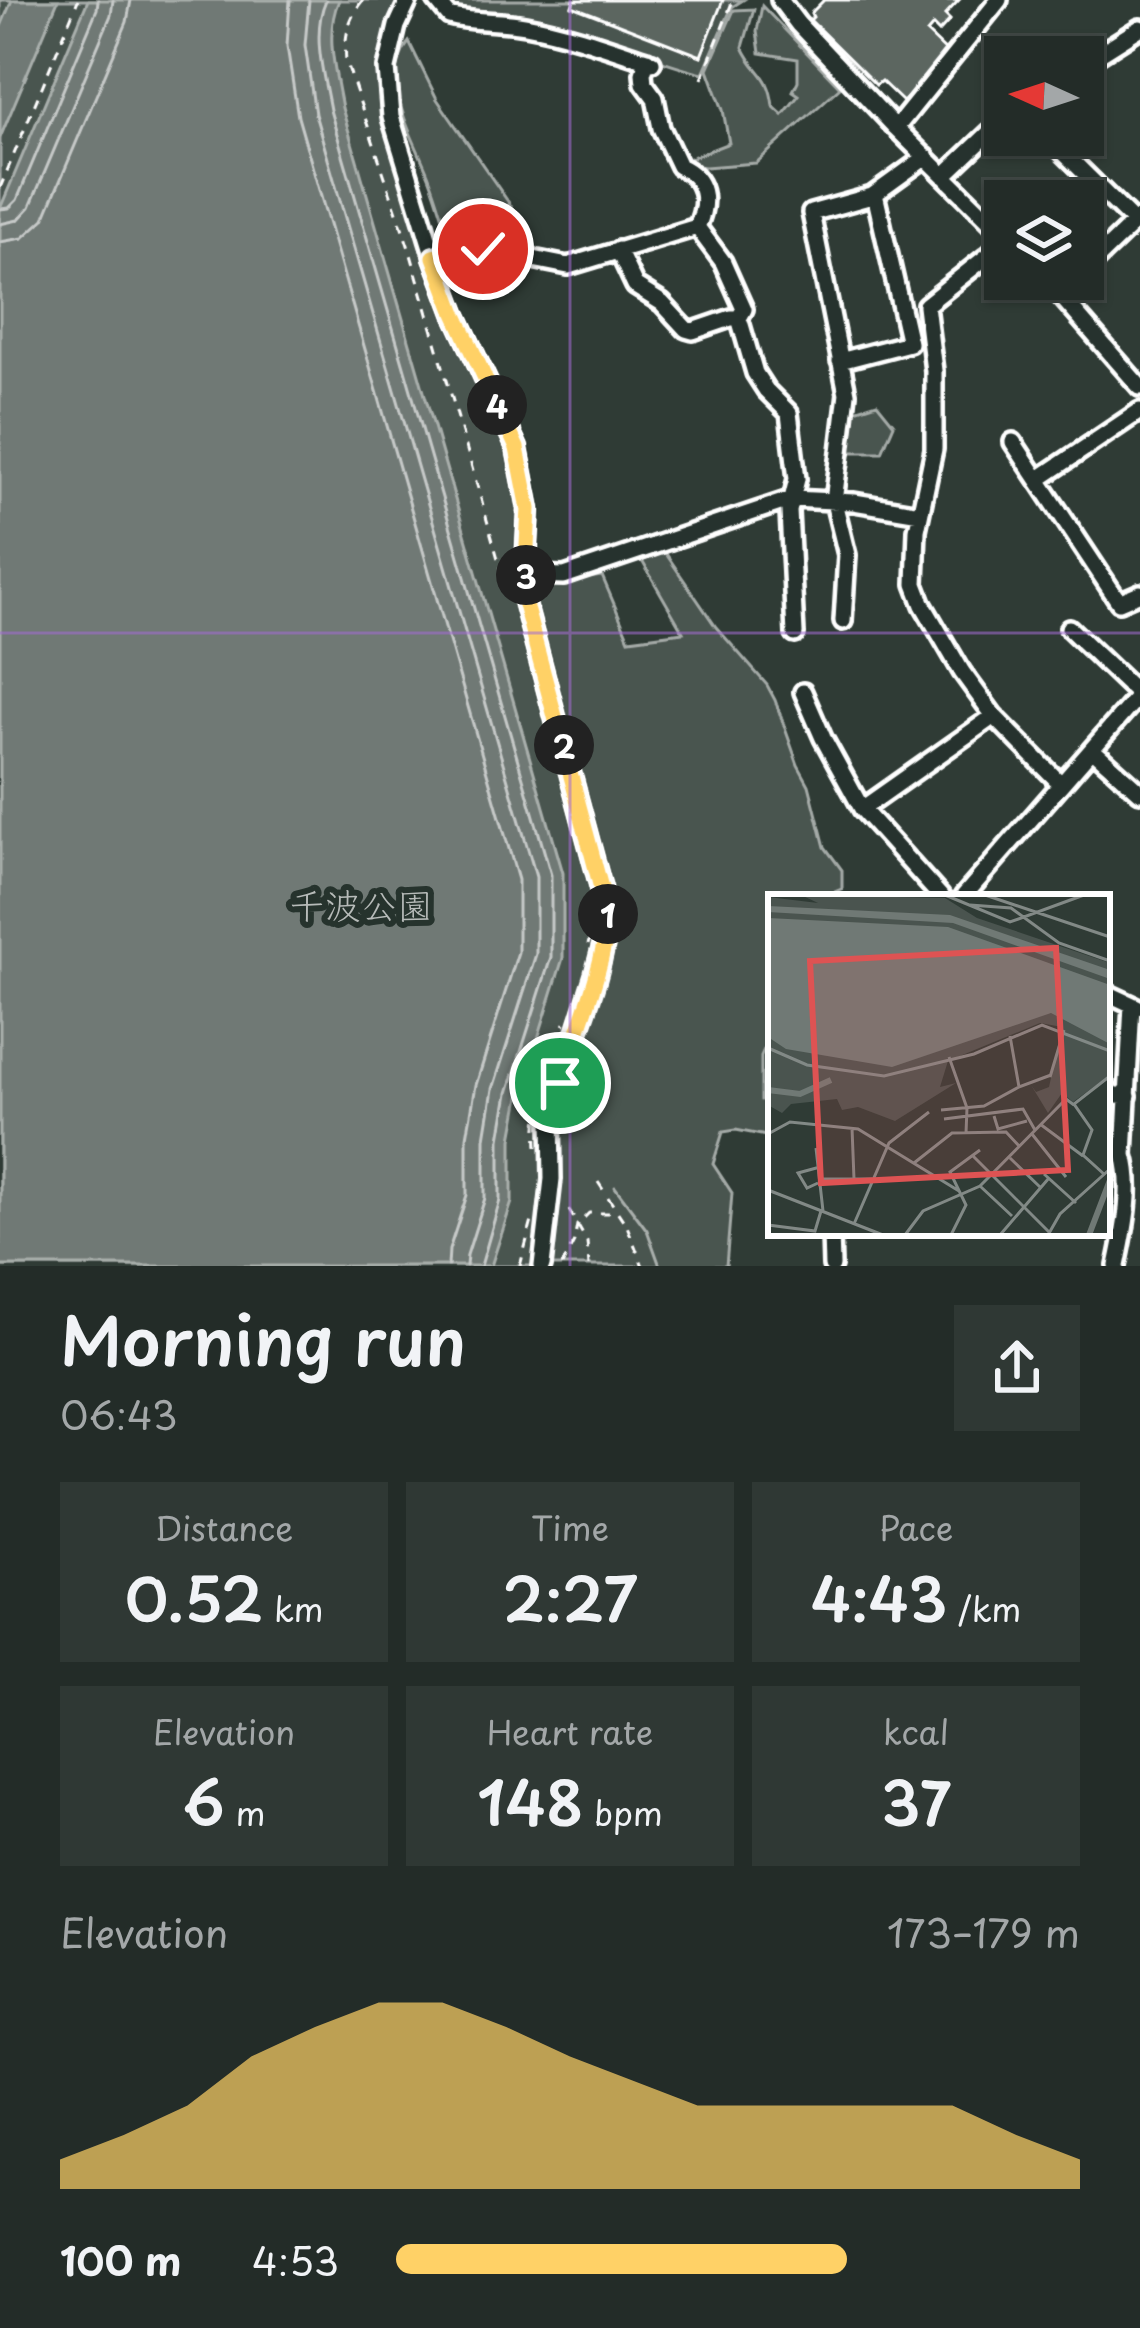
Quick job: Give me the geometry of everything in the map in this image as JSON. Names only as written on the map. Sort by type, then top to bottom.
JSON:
[{"type":"street","points":[[409,0],[387,68],[387,92],[400,153],[455,313],[517,448],[529,509],[524,601],[608,914],[595,975],[551,1115],[552,1179],[542,1266]]},
{"type":"street","points":[[436,0],[449,16],[518,23],[584,37],[652,62],[643,73],[644,82],[655,98],[661,128],[679,166],[692,172],[705,196],[697,227]]},
{"type":"street","points":[[780,0],[984,217]]},
{"type":"street","points":[[896,128],[999,0]]},
{"type":"street","points":[[1104,51],[1140,28]]},
{"type":"street","points":[[945,175],[984,138]]},
{"type":"street","points":[[1069,156],[1137,219],[1104,251]]},
{"type":"street","points":[[842,621],[847,555],[834,502],[847,393],[811,213],[875,194],[926,157]]},
{"type":"street","points":[[840,361],[909,343],[875,194]]},
{"type":"street","points":[[434,257],[483,249],[568,266],[697,227]]},
{"type":"street","points":[[697,227],[723,262],[744,309],[739,318],[755,373],[789,413],[796,478],[789,511],[795,634]]},
{"type":"street","points":[[618,250],[635,286],[662,303],[686,329],[739,318]]},
{"type":"street","points":[[984,257],[926,305],[934,371],[934,449],[920,513],[915,584],[962,672],[994,716],[1060,783]]},
{"type":"street","points":[[1065,300],[1140,387]]},
{"type":"street","points":[[1039,479],[1140,410]]},
{"type":"street","points":[[1013,442],[1119,602],[1140,593]]},
{"type":"street","points":[[526,575],[564,575],[792,499],[854,502],[920,513]]},
{"type":"street","points":[[966,894],[1139,695],[1070,628]]},
{"type":"street","points":[[803,692],[862,809],[938,894]]},
{"type":"street","points":[[862,809],[994,716]]},
{"type":"street","points":[[1093,751],[1140,792]]},
{"type":"street","points":[[1118,1266],[1125,1223],[1127,1096],[1136,1007]]},
{"type":"street","points":[[1110,1094],[1127,1096]]},
{"type":"path","points":[[0,188],[78,0]]},
{"type":"path","points":[[363,0],[344,42],[346,61],[410,251],[508,595]]},
{"type":"path","points":[[702,79],[733,0]]},
{"type":"path","points":[[584,959],[595,921]]},
{"type":"path","points":[[537,1147],[538,1104],[566,1021]]},
{"type":"path","points":[[598,1182],[627,1226],[643,1266]]},
{"type":"path","points":[[520,1266],[536,1210]]},
{"type":"path","points":[[568,1210],[587,1242],[589,1266]]},
{"type":"path","points":[[562,1266],[577,1225],[589,1213],[619,1214]]},
{"type":"green space","name":"千波公園","points":[[0,0],[400,0],[384,51],[380,103],[442,303],[511,453],[522,512],[520,580],[550,583],[602,576],[629,639],[683,632],[642,561],[664,551],[716,627],[767,685],[809,785],[825,847],[842,870],[842,889],[830,894],[768,894],[768,1041],[761,1056],[761,1100],[768,1101],[768,1136],[723,1132],[713,1164],[732,1193],[726,1266],[0,1266]]},
{"type":"green space","points":[[442,0],[743,0],[732,7],[703,73],[569,28],[459,11]]},
{"type":"green space","points":[[762,6],[840,87],[756,163],[692,165],[690,158],[729,143],[708,69],[734,10],[754,9],[743,47],[765,80],[773,106],[783,115],[799,95],[793,91],[798,59],[760,53],[757,31]]},
{"type":"green space","points":[[409,42],[437,99],[511,206],[448,234],[398,92],[400,58]]},
{"type":"green space","points":[[877,403],[894,424],[882,452],[845,452],[849,412]]},
{"type":"water","points":[[12,0],[58,0],[0,138],[0,29]]},
{"type":"water","name":"千波公園","points":[[88,0],[339,0],[332,39],[342,108],[563,873],[563,958],[520,1096],[512,1139],[512,1202],[491,1266],[0,1266],[0,209]]},
{"type":"building","points":[[574,0],[723,0],[701,56],[572,6]]},
{"type":"building","points":[[824,0],[959,0],[945,15],[950,20],[939,32],[933,26],[927,33],[950,55],[903,102],[881,81],[876,85],[810,20]]},
{"type":"waterway","points":[[615,1187],[647,1230],[660,1266]]},
{"type":"route","points":[[483,249],[434,257],[517,448],[529,509],[524,601],[607,901],[607,931],[560,1083]]}]
